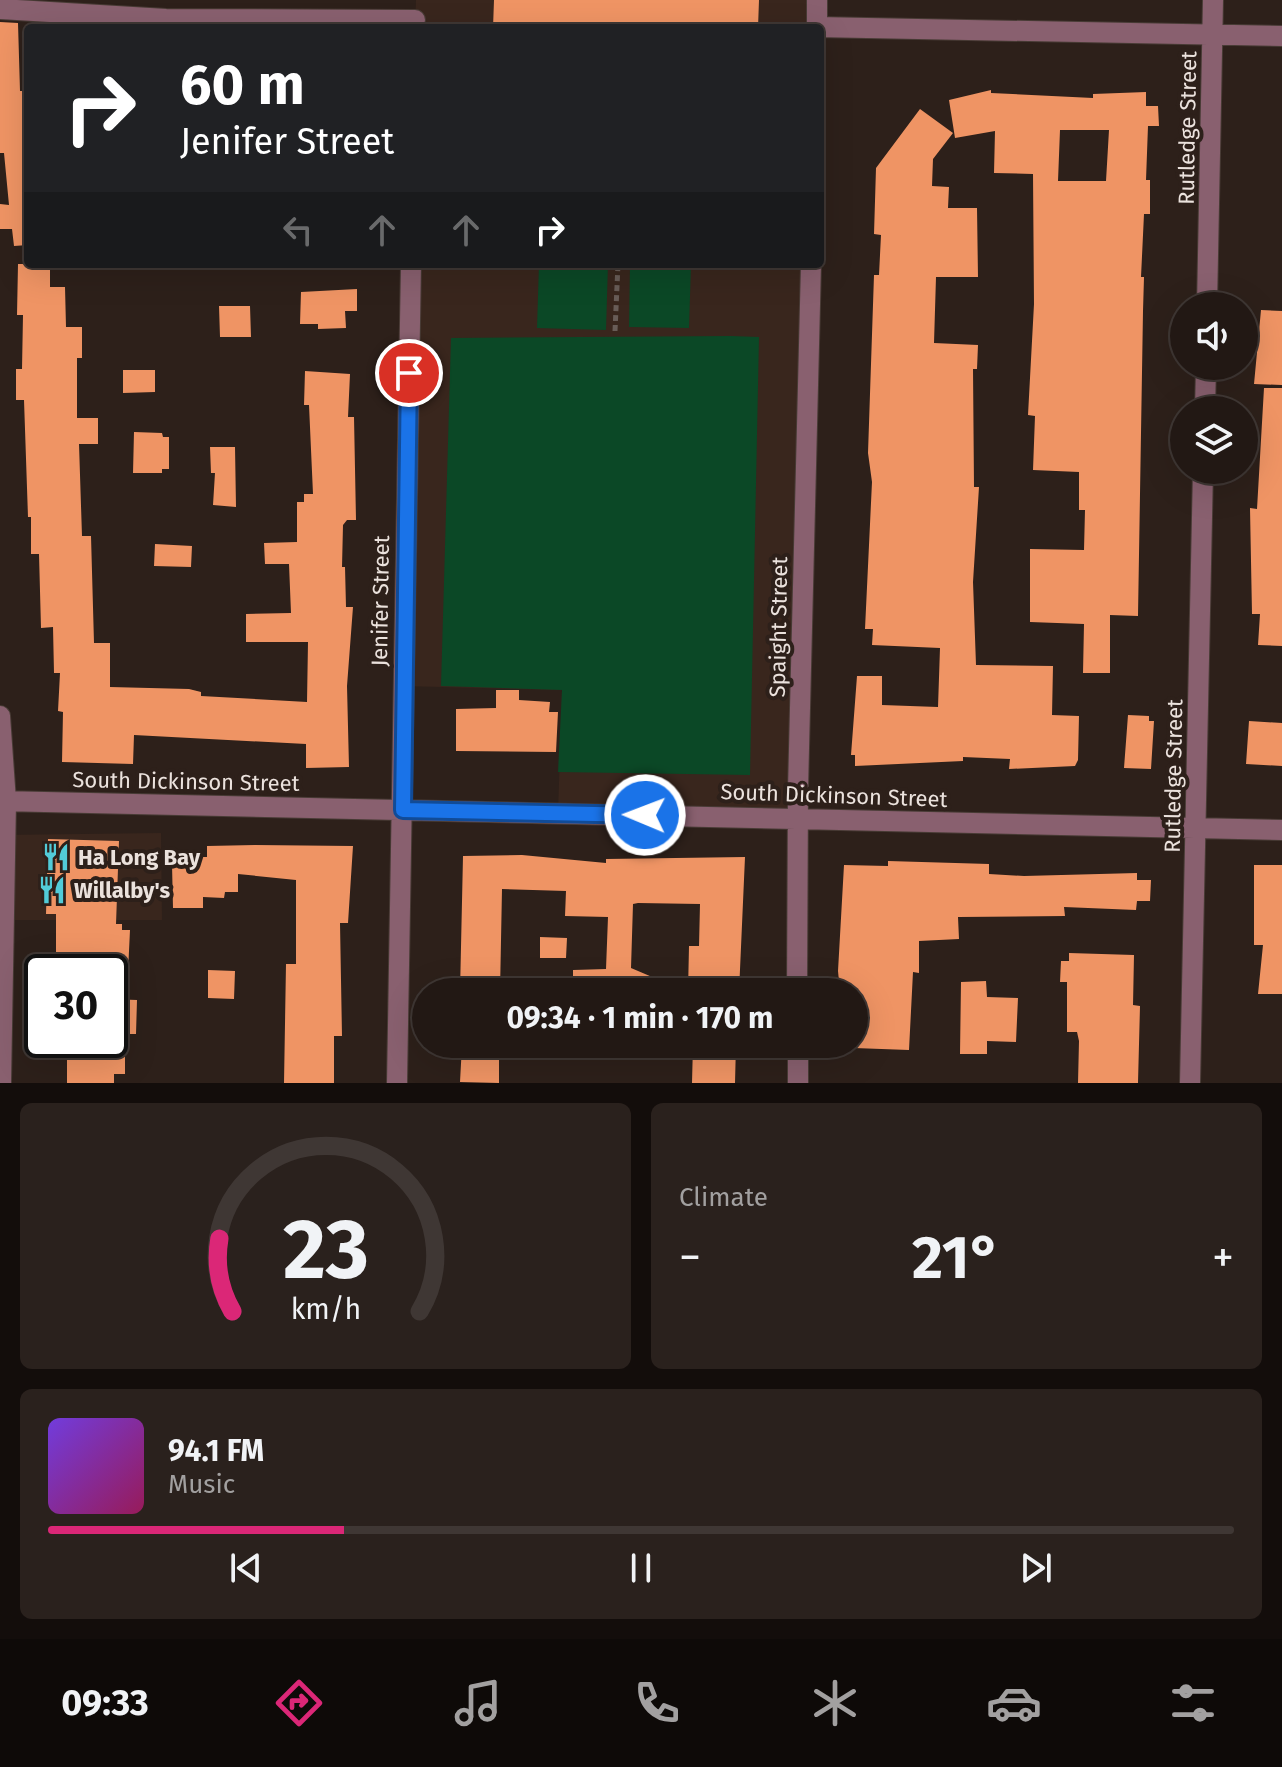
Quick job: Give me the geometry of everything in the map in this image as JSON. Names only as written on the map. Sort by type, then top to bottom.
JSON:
[{"type":"street","points":[[817,0],[817,24]]},
{"type":"street","name":"Rutledge Street","points":[[1207,292],[1213,0]]},
{"type":"street","points":[[0,9],[166,19],[415,16]]},
{"type":"street","points":[[824,28],[1282,36]]},
{"type":"street","name":"Jenifer Street","points":[[397,1083],[411,268]]},
{"type":"street","name":"Spaight Street","points":[[797,978],[797,818],[811,268]]},
{"type":"street","name":"Rutledge Street","points":[[1190,1083],[1203,484]]},
{"type":"street","points":[[0,716],[3,801],[1,1083]]},
{"type":"street","name":"South Dickinson Street","points":[[3,801],[797,818],[1195,831],[1282,830]]},
{"type":"street","points":[[798,1058],[798,1083]]},
{"type":"path","points":[[615,331],[618,268]]},
{"type":"shaded area","points":[[416,0],[817,0],[817,24],[415,24]]},
{"type":"shaded area","points":[[411,268],[811,268],[797,818],[558,813],[562,690],[403,686]]},
{"type":"shaded area","points":[[161,833],[162,920],[0,920],[0,835]]},
{"type":"green space","points":[[539,268],[608,268],[606,330],[537,328]]},
{"type":"green space","points":[[630,268],[691,268],[689,328],[629,327]]},
{"type":"green space","points":[[759,337],[750,775],[558,772],[562,690],[441,686],[451,338]]},
{"type":"building","points":[[494,0],[759,0],[758,24],[493,24]]},
{"type":"building","points":[[0,22],[18,23],[20,91],[24,91],[24,245],[14,246],[12,229],[0,229],[0,204],[9,205],[4,153],[0,153]]},
{"type":"building","points":[[991,90],[991,93],[1093,98],[1093,94],[1146,92],[1146,106],[1158,106],[1159,126],[1148,126],[1146,180],[1150,180],[1150,214],[1144,214],[1141,277],[1144,277],[1138,616],[1110,615],[1110,673],[1083,673],[1084,624],[1030,622],[1030,549],[1084,550],[1085,510],[1079,510],[1079,472],[1033,470],[1035,416],[1028,415],[1034,304],[1033,174],[994,173],[995,131],[955,138],[949,100]],"holes":[[[1060,130],[1109,130],[1106,181],[1058,181]]]},
{"type":"building","points":[[920,109],[953,133],[933,159],[932,186],[949,187],[948,208],[977,208],[978,277],[936,277],[934,343],[978,345],[977,369],[973,369],[974,487],[979,487],[973,582],[976,665],[1053,666],[1052,715],[1079,716],[1078,760],[1075,766],[1009,769],[1010,759],[963,757],[963,761],[855,766],[855,755],[851,755],[857,676],[882,676],[882,705],[938,707],[940,648],[872,645],[873,629],[865,629],[872,482],[868,453],[874,275],[879,275],[881,235],[874,234],[876,168]]},
{"type":"building","points":[[18,264],[24,264],[24,268],[50,268],[50,287],[65,287],[66,327],[82,327],[82,358],[77,358],[77,418],[98,418],[98,444],[79,444],[82,536],[91,536],[94,643],[110,643],[110,687],[189,689],[201,692],[201,696],[307,702],[308,642],[246,642],[246,614],[291,613],[289,564],[265,564],[264,543],[297,542],[297,502],[304,502],[304,494],[313,494],[309,405],[304,405],[305,371],[350,374],[348,417],[354,417],[356,520],[347,520],[343,525],[342,567],[345,567],[346,607],[353,607],[347,686],[349,767],[306,768],[306,744],[134,735],[133,764],[62,762],[63,712],[58,711],[60,673],[54,673],[53,627],[41,628],[39,554],[31,554],[24,400],[16,400],[16,369],[22,369],[23,315],[17,315]]},
{"type":"building","points":[[357,289],[357,311],[345,311],[346,328],[318,329],[318,324],[300,324],[301,292]]},
{"type":"building","points":[[219,306],[250,306],[251,337],[220,337]]},
{"type":"building","points":[[1261,310],[1282,311],[1282,385],[1254,384],[1254,380],[1258,380]]},
{"type":"building","points":[[123,370],[155,370],[155,392],[123,393]]},
{"type":"building","points":[[1264,388],[1282,388],[1282,646],[1258,645],[1260,614],[1252,614],[1250,508],[1257,509]]},
{"type":"building","points":[[134,432],[162,433],[163,437],[169,437],[169,469],[162,469],[162,473],[133,473]]},
{"type":"building","points":[[210,447],[235,447],[236,507],[213,505],[215,473],[211,473]]},
{"type":"building","points":[[155,544],[192,546],[191,567],[154,566]]},
{"type":"building","points":[[496,690],[519,690],[519,700],[550,702],[549,712],[558,712],[556,752],[456,751],[456,709],[496,708]]},
{"type":"building","points":[[1128,715],[1149,716],[1149,721],[1154,721],[1151,769],[1124,768]]},
{"type":"building","points":[[1249,721],[1282,723],[1282,766],[1246,764]]},
{"type":"building","points":[[48,839],[119,841],[116,924],[122,924],[122,930],[130,930],[128,972],[128,954],[56,954],[56,914],[46,914]]},
{"type":"building","points":[[207,846],[353,846],[348,923],[340,923],[342,1036],[334,1036],[334,1083],[284,1083],[286,964],[296,964],[296,880],[238,874],[238,892],[225,892],[224,898],[203,897],[203,908],[173,908],[172,864],[188,864],[189,857],[207,857]]},
{"type":"building","points":[[522,855],[606,863],[606,859],[745,857],[740,978],[688,978],[689,946],[699,946],[700,904],[638,903],[633,904],[631,968],[654,978],[573,978],[573,970],[606,969],[608,917],[565,916],[566,891],[502,889],[500,978],[460,978],[463,856]]},
{"type":"building","points":[[888,861],[989,864],[989,874],[1024,876],[1137,873],[1137,880],[1151,880],[1150,901],[1137,901],[1136,910],[1064,907],[1065,916],[958,917],[959,939],[919,941],[919,973],[913,972],[909,1050],[868,1049],[868,978],[839,978],[844,865],[888,866]]},
{"type":"building","points":[[1254,865],[1282,865],[1282,994],[1258,994],[1263,945],[1254,945]]},
{"type":"building","points":[[540,937],[567,938],[566,958],[540,958]]},
{"type":"building","points":[[1069,953],[1134,955],[1133,1005],[1140,1006],[1138,1083],[1078,1083],[1079,1041],[1077,1032],[1067,1032],[1067,982],[1060,982],[1061,961],[1069,961]]},
{"type":"building","points":[[208,970],[235,971],[234,999],[208,998]]},
{"type":"building","points":[[986,981],[987,997],[1018,998],[1016,1042],[987,1041],[987,1054],[960,1054],[961,982]]},
{"type":"building","points":[[128,1000],[137,1000],[136,1034],[128,1034]]},
{"type":"building","points":[[67,1058],[125,1058],[125,1074],[114,1074],[114,1083],[67,1083]]},
{"type":"building","points":[[461,1058],[499,1058],[499,1083],[460,1082]]},
{"type":"building","points":[[693,1058],[736,1058],[735,1083],[692,1083]]},
{"type":"place","name":"Ha Long Bay","points":[[56,857]]},
{"type":"place","name":"Willalby's","points":[[52,890]]},
{"type":"route","points":[[409,373],[403,810],[645,815]]}]
